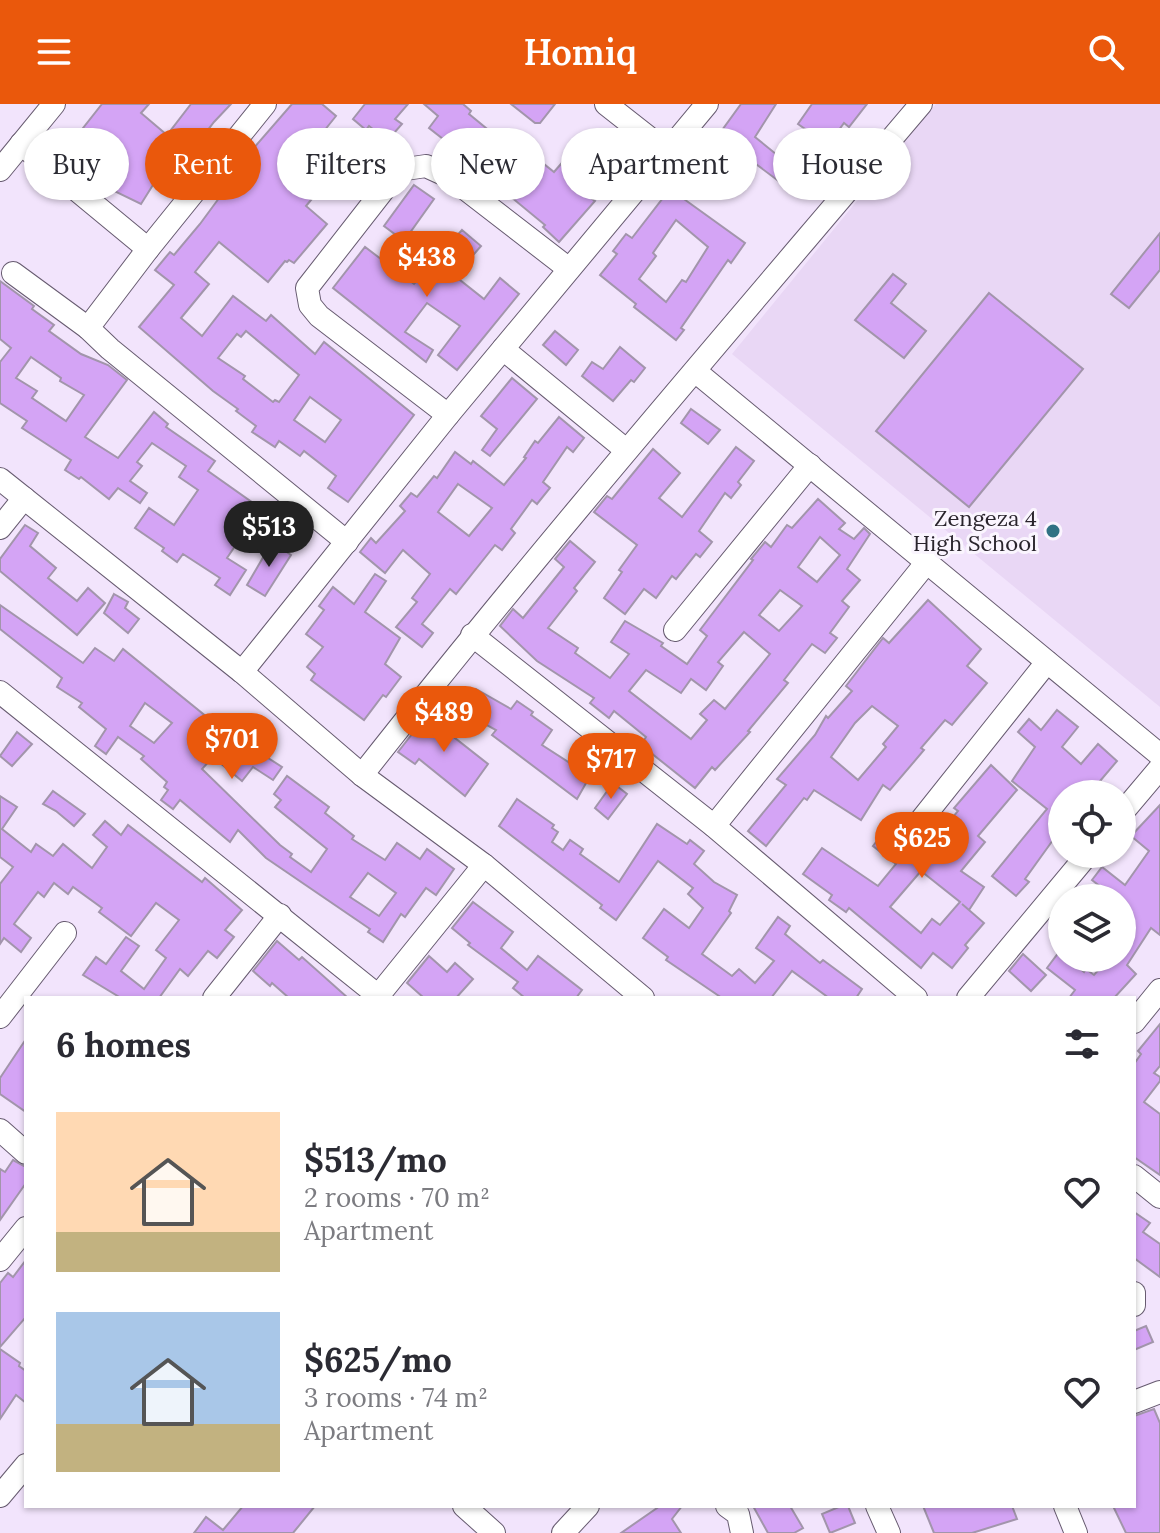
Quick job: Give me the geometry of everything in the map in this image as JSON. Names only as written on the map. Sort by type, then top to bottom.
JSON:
[{"type":"street","points":[[0,170],[54,104]]},
{"type":"street","points":[[88,328],[265,104]]},
{"type":"street","points":[[606,104],[636,128]]},
{"type":"street","points":[[687,128],[707,104]]},
{"type":"street","points":[[362,775],[472,635],[626,450],[921,104]]},
{"type":"street","points":[[21,144],[148,249]]},
{"type":"street","points":[[448,415],[319,316],[310,305],[307,288],[399,170],[426,166],[450,177],[569,269]]},
{"type":"street","points":[[242,672],[448,415],[627,200]]},
{"type":"street","points":[[13,273],[88,328],[347,542]]},
{"type":"street","points":[[503,349],[626,450]]},
{"type":"street","points":[[695,371],[1160,755]]},
{"type":"street","points":[[675,630],[810,465]]},
{"type":"street","points":[[0,479],[242,672],[362,775],[484,865],[641,996]]},
{"type":"street","points":[[0,528],[24,498]]},
{"type":"street","points":[[714,826],[927,562]]},
{"type":"street","points":[[472,635],[714,826],[914,996]]},
{"type":"street","points":[[918,824],[1047,662]]},
{"type":"street","points":[[0,692],[379,996]]},
{"type":"street","points":[[1136,796],[1160,768]]},
{"type":"street","points":[[381,996],[484,865]]},
{"type":"street","points":[[970,996],[1076,868]]},
{"type":"street","points":[[216,996],[280,915]]},
{"type":"street","points":[[0,1017],[65,933]]},
{"type":"street","points":[[1136,1020],[1160,990]]},
{"type":"street","points":[[0,1130],[24,1151]]},
{"type":"street","points":[[1136,1180],[1160,1197]]},
{"type":"street","points":[[0,1260],[24,1230]]},
{"type":"street","points":[[1136,1401],[1160,1392]]},
{"type":"street","points":[[0,1496],[24,1467]]},
{"type":"street","points":[[466,1508],[494,1533]]},
{"type":"street","points":[[563,1533],[586,1508]]},
{"type":"street","points":[[730,1508],[738,1514],[742,1533]]},
{"type":"street","points":[[878,1508],[889,1533]]},
{"type":"street","points":[[1066,1508],[1076,1533]]},
{"type":"shaded area","name":"Zengeza 4 High School","points":[[936,104],[1160,104],[1160,707],[732,354],[858,200],[911,200],[911,135]]},
{"type":"building","points":[[102,104],[149,104],[141,113],[159,128],[145,128],[145,198],[141,204],[129,198],[129,128],[83,128]]},
{"type":"building","points":[[191,104],[231,104],[209,128],[172,128]]},
{"type":"building","points":[[292,104],[322,104],[336,116],[326,128],[277,128],[277,200],[311,200],[306,206],[327,224],[294,263],[285,261],[268,282],[219,242],[195,272],[209,284],[181,318],[202,336],[233,296],[266,321],[271,315],[315,354],[324,342],[414,415],[348,502],[328,488],[336,476],[304,451],[300,456],[279,441],[275,447],[252,432],[256,426],[236,411],[238,409],[139,327],[174,285],[155,270],[170,252],[174,255],[218,200],[261,200],[261,140]],"holes":[[[246,331],[299,375],[279,402],[273,402],[243,379],[245,376],[218,358],[237,334],[241,337]],[[310,397],[341,420],[325,442],[294,420]]]},
{"type":"building","points":[[365,104],[408,104],[395,119],[402,124],[398,128],[364,128],[353,119]]},
{"type":"building","points":[[424,104],[463,104],[471,111],[469,114],[486,128],[431,130],[429,128],[438,116]]},
{"type":"building","points":[[511,104],[555,104],[540,123],[535,123]]},
{"type":"building","points":[[741,104],[776,104],[757,134],[757,128],[724,128]]},
{"type":"building","points":[[812,104],[867,104],[849,127],[844,123],[840,128],[804,128],[798,124]]},
{"type":"building","points":[[757,139],[773,152],[773,177],[757,165]]},
{"type":"building","points":[[561,164],[561,200],[595,201],[559,242],[543,227],[545,225],[515,200],[545,200],[545,165],[554,172]]},
{"type":"building","points":[[415,186],[433,200],[404,241],[384,226],[403,200],[415,200]]},
{"type":"building","points":[[661,200],[685,200],[745,243],[731,263],[728,260],[676,340],[600,275],[617,254],[613,251],[626,234],[632,238]],"holes":[[[676,220],[708,247],[686,282],[682,280],[666,302],[639,279]]]},
{"type":"building","points":[[462,230],[481,246],[455,276],[484,299],[500,278],[519,294],[457,370],[438,355],[460,326],[427,303],[405,332],[433,350],[426,362],[333,288],[365,247],[414,284]]},
{"type":"building","points":[[1160,233],[1160,270],[1129,308],[1111,294]]},
{"type":"building","points":[[893,274],[906,284],[891,303],[926,331],[904,358],[855,320]]},
{"type":"building","points":[[0,281],[54,325],[49,331],[81,354],[108,365],[127,380],[85,437],[118,458],[154,412],[168,424],[166,427],[215,461],[208,471],[266,512],[269,508],[285,520],[265,545],[246,530],[227,558],[246,570],[230,595],[215,585],[220,578],[183,554],[177,562],[162,551],[164,548],[135,528],[149,508],[174,525],[198,490],[179,477],[186,466],[152,443],[137,462],[142,466],[130,481],[147,493],[140,503],[118,488],[109,499],[81,477],[79,479],[65,470],[71,460],[22,428],[27,421],[0,403],[0,362],[11,348],[0,339]],"holes":[[[31,357],[61,378],[60,381],[84,395],[66,421],[32,398],[37,391],[16,378]]]},
{"type":"building","points":[[989,293],[1083,369],[969,507],[876,431]]},
{"type":"building","points":[[555,331],[578,350],[566,365],[543,345]]},
{"type":"building","points":[[620,347],[645,368],[613,401],[582,376],[592,362],[603,369]]},
{"type":"building","points":[[512,378],[537,399],[490,456],[482,450],[497,429],[481,416]]},
{"type":"building","points":[[691,409],[720,430],[708,444],[681,423]]},
{"type":"building","points":[[559,417],[584,438],[573,452],[567,447],[543,482],[550,488],[537,504],[532,500],[511,529],[515,533],[502,550],[495,545],[456,594],[450,589],[422,624],[433,633],[422,647],[396,627],[417,602],[412,598],[430,574],[403,550],[385,573],[360,552],[371,538],[376,543],[405,511],[400,506],[411,493],[417,497],[434,476],[437,478],[455,452],[471,464],[473,461],[504,485],[526,458],[535,441],[538,443]],"holes":[[[458,484],[492,508],[469,536],[438,512]]]},
{"type":"building","points":[[736,447],[754,461],[738,482],[741,485],[731,498],[725,493],[699,531],[712,542],[700,557],[696,554],[676,579],[672,576],[656,598],[644,589],[625,614],[604,598],[637,545],[594,512],[607,496],[612,499],[653,449],[680,473],[659,498],[682,517]]},
{"type":"building","points":[[818,499],[845,523],[839,529],[854,539],[864,528],[870,534],[847,569],[860,580],[842,601],[849,607],[830,633],[837,638],[825,653],[812,644],[784,680],[788,683],[750,732],[715,770],[712,767],[695,788],[641,745],[646,737],[614,711],[609,718],[590,703],[594,698],[537,661],[500,626],[513,609],[523,618],[564,567],[555,559],[570,541],[595,562],[548,628],[578,648],[575,653],[610,678],[629,654],[611,642],[625,621],[663,643],[661,646],[687,664],[707,636],[700,630],[751,559],[765,542],[771,547],[787,525],[792,528]],"holes":[[[820,537],[840,555],[817,582],[798,567]],[[780,590],[802,606],[779,631],[759,615]],[[744,632],[770,654],[725,709],[714,700],[700,714],[707,720],[691,739],[629,691],[646,670],[681,693],[691,679],[706,690],[723,666],[718,662]]]},
{"type":"building","points":[[25,525],[38,533],[30,546],[56,568],[48,578],[77,601],[88,588],[105,603],[77,635],[0,571],[0,559]]},
{"type":"building","points":[[272,542],[291,555],[265,596],[247,585]]},
{"type":"building","points":[[375,574],[386,581],[365,612],[400,638],[385,664],[401,677],[364,720],[311,680],[315,674],[307,667],[323,647],[306,634],[324,610],[319,606],[333,587],[354,604]]},
{"type":"building","points":[[114,594],[128,602],[125,608],[139,619],[128,633],[104,613]]},
{"type":"building","points":[[928,600],[981,649],[967,666],[987,683],[952,725],[945,720],[890,790],[883,785],[861,820],[814,790],[766,846],[748,831],[786,785],[777,779],[815,735],[826,716],[828,718],[852,691],[846,686],[883,638],[889,643]],"holes":[[[872,706],[898,726],[883,744],[886,747],[858,780],[831,757],[855,723]]]},
{"type":"building","points":[[0,605],[83,663],[95,648],[114,661],[123,649],[244,747],[249,741],[264,752],[262,754],[282,767],[273,780],[253,767],[242,781],[213,757],[202,769],[292,854],[290,857],[311,872],[327,849],[275,807],[281,800],[274,794],[287,776],[329,807],[325,813],[354,836],[352,839],[385,860],[397,843],[420,859],[427,849],[454,869],[436,895],[426,888],[405,917],[401,914],[383,942],[368,932],[370,929],[266,858],[238,830],[230,842],[180,800],[173,809],[161,800],[168,790],[164,787],[167,782],[141,759],[144,756],[118,737],[106,754],[95,746],[106,729],[79,707],[82,703],[57,687],[62,678],[0,629]],"holes":[[[145,703],[172,723],[154,743],[130,726]],[[368,873],[396,893],[379,916],[350,897]]]},
{"type":"building","points":[[476,689],[511,709],[517,701],[552,730],[542,745],[590,776],[577,799],[492,735],[496,730],[463,712]]},
{"type":"building","points":[[431,710],[446,721],[441,727],[488,764],[465,796],[419,759],[415,764],[398,752]]},
{"type":"building","points":[[1057,710],[1078,727],[1062,747],[1081,764],[1098,744],[1117,761],[1101,780],[1048,780],[1048,847],[1025,879],[1029,882],[1016,896],[992,876],[1047,809],[1012,781],[1035,747],[1018,732],[1029,719],[1041,730]]},
{"type":"building","points":[[17,732],[32,744],[12,766],[0,756]]},
{"type":"building","points":[[991,765],[1017,790],[978,836],[985,842],[961,871],[984,887],[969,910],[962,904],[984,923],[965,945],[968,948],[952,968],[933,953],[921,968],[849,908],[846,912],[829,900],[832,895],[803,874],[822,848],[878,886],[896,864],[873,846],[890,824],[913,842],[922,837],[931,844],[958,811],[954,808]],"holes":[[[921,871],[960,902],[940,925],[932,919],[921,933],[890,907]]]},
{"type":"building","points":[[613,783],[627,794],[608,819],[595,808]]},
{"type":"building","points":[[53,791],[85,814],[74,826],[43,804]]},
{"type":"building","points":[[0,796],[17,807],[2,829],[31,852],[36,844],[53,856],[63,844],[92,868],[107,847],[93,835],[105,821],[121,835],[128,825],[202,882],[205,878],[242,910],[225,930],[234,937],[217,958],[208,951],[188,976],[180,969],[160,996],[118,996],[83,975],[96,957],[106,964],[126,937],[139,946],[121,971],[144,989],[166,958],[156,950],[179,920],[156,903],[131,936],[99,912],[102,908],[73,887],[68,894],[54,883],[44,897],[38,892],[14,924],[31,938],[21,952],[4,938],[0,944],[0,884],[13,867],[0,857]]},
{"type":"building","points":[[517,799],[554,825],[552,828],[558,832],[552,842],[563,850],[570,840],[583,849],[580,854],[619,882],[657,824],[687,844],[690,840],[704,851],[694,864],[714,882],[737,895],[729,911],[731,913],[702,954],[732,976],[739,969],[755,983],[774,961],[756,948],[778,917],[790,926],[785,934],[820,963],[823,960],[862,989],[857,996],[826,996],[792,971],[773,996],[719,996],[666,960],[668,957],[643,938],[664,909],[689,928],[703,908],[688,894],[693,888],[658,861],[616,920],[600,908],[602,905],[499,826]]},
{"type":"building","points":[[1160,805],[1160,935],[1151,928],[1136,951],[1136,884],[1126,884],[1149,851],[1136,840],[1136,831]]},
{"type":"building","points":[[1103,868],[1124,884],[1097,884],[1092,880]]},
{"type":"building","points":[[473,902],[513,932],[501,948],[527,970],[538,956],[582,990],[578,996],[523,996],[513,988],[518,982],[468,945],[470,943],[452,928]]},
{"type":"building","points":[[277,941],[299,960],[302,957],[346,996],[287,996],[253,971]]},
{"type":"building","points":[[1023,954],[1046,975],[1031,991],[1009,971]]},
{"type":"building","points":[[429,956],[447,972],[455,963],[473,979],[458,996],[422,996],[407,983]]},
{"type":"building","points":[[1052,972],[1090,972],[1094,975],[1097,972],[1136,974],[1116,996],[1070,996],[1075,990]]},
{"type":"building","points":[[1160,1024],[1160,1066],[1154,1073],[1160,1081],[1144,1102],[1160,1114],[1160,1175],[1136,1158],[1136,1061],[1141,1054],[1138,1051]]},
{"type":"building","points":[[24,1042],[24,1111],[0,1094],[0,1078]]},
{"type":"building","points":[[13,1160],[24,1166],[24,1186],[0,1220],[0,1169],[5,1172]]},
{"type":"building","points":[[1136,1213],[1150,1223],[1143,1232],[1160,1244],[1160,1277],[1136,1259]]},
{"type":"building","points":[[24,1263],[24,1319],[0,1347],[0,1283],[8,1273],[13,1277]]},
{"type":"building","points":[[1146,1326],[1153,1342],[1136,1349],[1136,1330]]},
{"type":"building","points":[[0,1349],[24,1370],[24,1401],[16,1395],[0,1419]]},
{"type":"building","points":[[1154,1409],[1160,1423],[1160,1533],[1126,1533],[1114,1508],[1136,1508],[1136,1415]]},
{"type":"building","points":[[241,1508],[313,1508],[293,1533],[194,1533],[206,1517],[223,1530]]},
{"type":"building","points":[[657,1508],[680,1508],[672,1519],[681,1533],[621,1533]]},
{"type":"building","points":[[754,1508],[791,1508],[803,1528],[794,1533],[768,1533]]},
{"type":"building","points":[[836,1508],[849,1508],[855,1523],[830,1533],[822,1514]]},
{"type":"building","points":[[924,1508],[1013,1508],[1017,1519],[972,1533],[934,1533]]},
{"type":"place","name":"Zengeza 4 High School","points":[[1053,531]]}]
